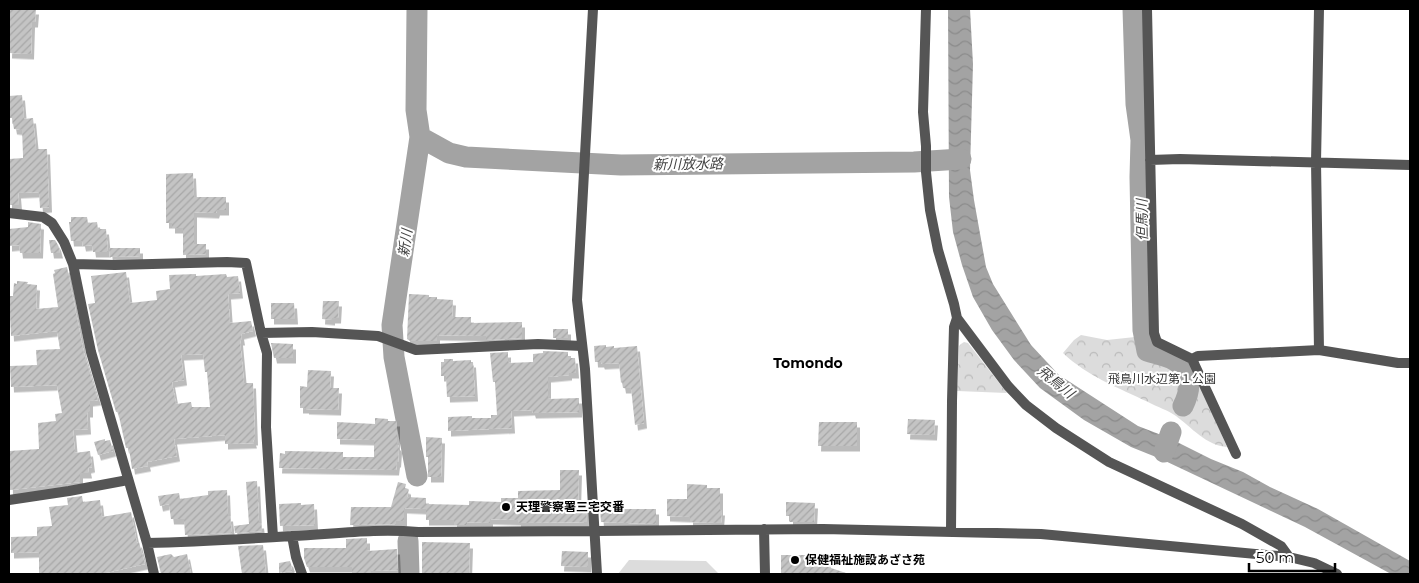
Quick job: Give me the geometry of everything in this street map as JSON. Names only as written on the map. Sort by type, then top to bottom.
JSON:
[{"type":"street","points":[[593,9],[577,300],[585,369],[597,574]]},
{"type":"street","points":[[926,9],[923,112],[926,172],[930,210],[938,250],[954,304],[956,318],[952,382],[951,532]]},
{"type":"street","points":[[1147,9],[1154,333],[1157,342],[1192,359],[1236,454]]},
{"type":"street","points":[[1319,9],[1316,162],[1319,350]]},
{"type":"street","points":[[1150,160],[1316,162],[1410,166]]},
{"type":"street","points":[[9,213],[43,217],[52,223],[64,242],[73,264],[91,352],[147,543],[154,574]]},
{"type":"street","points":[[73,264],[246,263],[267,353],[266,427],[273,537]]},
{"type":"street","points":[[956,318],[1008,386],[1026,405],[1056,428],[1109,462],[1242,524],[1282,546],[1290,556]]},
{"type":"street","points":[[261,333],[312,332],[378,336],[416,350],[538,344],[582,346]]},
{"type":"street","points":[[1192,359],[1198,356],[1319,350],[1410,363]]},
{"type":"street","points":[[9,500],[69,492],[128,480]]},
{"type":"street","points":[[147,543],[227,541],[327,533],[401,530],[418,532],[764,529],[1041,534],[1290,556],[1314,563],[1337,574]]},
{"type":"street","points":[[764,529],[765,574]]},
{"type":"street","points":[[292,536],[302,574]]},
{"type":"green space","name":"飛鳥川水辺第１公園","points":[[1081,335],[1107,340],[1135,337],[1141,341],[1149,341],[1154,347],[1179,357],[1196,376],[1227,447],[1206,440],[1173,414],[1104,381],[1072,361],[1063,353]]},
{"type":"green space","points":[[964,342],[968,343],[1007,393],[957,391],[959,346]]},
{"type":"green space","points":[[629,560],[706,561],[719,574],[618,574]]},
{"type":"water","name":"飛鳥川","points":[[948,9],[970,9],[973,64],[970,170],[986,267],[993,284],[1031,345],[1059,375],[1138,426],[1243,472],[1270,487],[1318,509],[1410,561],[1410,574],[1391,574],[1305,527],[1161,459],[1131,447],[1084,420],[1040,388],[1014,360],[992,330],[973,297],[953,232],[949,197]]},
{"type":"building","points":[[9,9],[36,9],[35,22],[32,22],[31,54],[9,53]]},
{"type":"building","points":[[22,95],[24,119],[33,118],[36,149],[47,149],[49,207],[40,208],[39,192],[18,193],[19,205],[9,205],[9,159],[23,158],[23,155],[22,130],[14,129],[12,118],[9,118],[9,96]]},
{"type":"building","points":[[193,173],[194,197],[226,197],[226,210],[217,210],[216,213],[194,212],[194,244],[206,244],[206,254],[183,255],[183,228],[172,228],[172,223],[166,223],[166,174]]},
{"type":"building","points":[[71,217],[87,217],[88,223],[97,222],[98,229],[106,229],[108,252],[93,252],[92,245],[83,246],[82,241],[71,241],[69,222],[71,222]]},
{"type":"building","points":[[28,222],[41,224],[40,253],[20,253],[19,245],[9,246],[9,229],[28,227]]},
{"type":"building","points":[[49,240],[55,240],[60,253],[51,253]]},
{"type":"building","points":[[109,248],[140,248],[140,256],[110,257]]},
{"type":"building","points":[[67,267],[84,353],[98,400],[90,401],[90,412],[87,412],[88,429],[73,430],[75,453],[90,451],[92,467],[88,468],[89,473],[80,473],[80,482],[10,490],[9,451],[39,449],[38,423],[56,421],[55,414],[62,413],[57,385],[11,387],[10,366],[37,365],[36,350],[60,349],[57,331],[11,336],[9,296],[13,296],[14,283],[17,284],[17,281],[28,282],[27,284],[37,285],[36,309],[58,307],[53,274],[55,273],[54,270]]},
{"type":"building","points":[[126,272],[130,303],[157,300],[156,291],[170,289],[169,275],[226,274],[227,277],[238,276],[240,293],[228,294],[230,323],[251,321],[253,331],[241,334],[242,340],[240,340],[244,383],[253,383],[254,443],[225,444],[225,435],[174,439],[177,456],[147,462],[148,466],[132,469],[129,448],[126,448],[118,412],[116,412],[98,350],[88,304],[95,303],[91,276]],"holes":[[[203,354],[205,372],[207,372],[210,407],[192,407],[191,402],[176,404],[172,382],[184,380],[181,355]]]},
{"type":"building","points":[[409,294],[429,295],[429,297],[437,297],[437,299],[453,300],[452,317],[471,317],[471,323],[522,322],[522,338],[486,340],[486,336],[437,335],[437,341],[410,341],[407,339]]},
{"type":"building","points":[[323,301],[339,301],[338,318],[332,318],[332,320],[322,319]]},
{"type":"building","points":[[271,303],[294,303],[295,319],[271,319]]},
{"type":"building","points":[[553,329],[568,329],[568,338],[553,338]]},
{"type":"building","points":[[271,343],[293,344],[293,358],[274,358]]},
{"type":"building","points":[[606,345],[606,347],[614,346],[614,348],[637,346],[644,423],[635,425],[631,388],[623,388],[619,363],[602,364],[601,362],[595,362],[594,346]]},
{"type":"building","points":[[543,351],[568,352],[568,356],[575,358],[576,373],[548,377],[548,399],[579,398],[579,412],[533,413],[532,410],[511,411],[512,428],[448,431],[448,417],[472,416],[472,418],[491,418],[491,415],[497,415],[495,382],[493,382],[490,353],[508,352],[508,363],[533,362],[533,354],[543,353]]},
{"type":"building","points":[[444,359],[453,359],[453,361],[471,360],[473,362],[475,396],[447,397],[446,376],[441,376],[441,362],[444,362]]},
{"type":"building","points":[[308,370],[331,371],[330,388],[339,388],[338,410],[300,408],[300,386],[307,387]]},
{"type":"building","points":[[375,418],[397,421],[397,445],[399,448],[396,470],[279,468],[280,453],[285,454],[285,451],[343,452],[343,457],[374,457],[374,440],[337,439],[337,422],[375,424]]},
{"type":"building","points":[[908,419],[935,420],[934,435],[907,434]]},
{"type":"building","points":[[819,422],[857,422],[857,446],[818,446]]},
{"type":"building","points":[[426,437],[442,438],[441,477],[428,477]]},
{"type":"building","points":[[105,439],[105,441],[110,440],[113,451],[98,455],[94,442]]},
{"type":"building","points":[[560,470],[579,470],[578,503],[586,503],[587,522],[518,523],[518,520],[490,519],[490,523],[467,522],[467,525],[454,525],[454,520],[426,520],[426,509],[404,508],[404,521],[396,521],[396,524],[350,525],[351,507],[391,507],[398,482],[406,484],[405,488],[408,489],[407,497],[426,498],[426,504],[469,505],[469,501],[501,502],[501,498],[518,498],[518,491],[560,490]]},
{"type":"building","points":[[257,481],[259,523],[261,523],[262,531],[235,533],[234,526],[249,524],[246,482]]},
{"type":"building","points":[[687,484],[707,485],[707,488],[720,488],[721,523],[690,522],[690,517],[667,516],[667,499],[687,499]]},
{"type":"building","points":[[227,490],[228,516],[230,516],[232,533],[185,535],[184,519],[171,519],[169,504],[160,506],[158,496],[179,493],[180,499],[208,495],[208,491]]},
{"type":"building","points":[[82,496],[83,502],[100,500],[102,517],[131,512],[137,543],[139,542],[145,564],[101,574],[39,574],[39,552],[11,553],[11,537],[37,536],[37,527],[52,526],[49,507],[68,505],[67,498]]},
{"type":"building","points":[[786,502],[815,503],[814,522],[790,522],[790,516],[786,516]]},
{"type":"building","points":[[301,503],[301,505],[314,504],[315,525],[280,526],[279,504]]},
{"type":"building","points":[[600,509],[656,509],[656,524],[601,522]]},
{"type":"building","points":[[367,538],[367,551],[397,549],[398,570],[371,571],[371,574],[352,574],[352,567],[307,567],[304,558],[304,548],[346,548],[346,539]]},
{"type":"building","points":[[422,542],[470,543],[469,574],[422,574]]},
{"type":"building","points":[[263,545],[266,574],[242,574],[238,546]]},
{"type":"building","points":[[562,551],[588,552],[588,567],[561,566]]},
{"type":"building","points":[[171,554],[174,557],[187,554],[191,574],[161,574],[157,557]]},
{"type":"building","name":"保健福祉施設あざさ苑","points":[[781,555],[828,555],[828,567],[846,573],[781,574]]},
{"type":"building","points":[[290,561],[292,571],[279,573],[279,563]]},
{"type":"waterway","name":"新川","points":[[417,9],[416,110],[420,137],[392,325],[394,357],[417,476]]},
{"type":"waterway","name":"但馬川","points":[[1133,9],[1136,104],[1141,140],[1143,330],[1147,351],[1174,360],[1185,369],[1189,387],[1183,406]]},
{"type":"waterway","name":"新川放水路","points":[[420,137],[449,153],[466,157],[621,165],[914,162],[961,159]]},
{"type":"waterway","name":"但馬川","points":[[1164,452],[1171,432]]},
{"type":"waterway","name":"新川","points":[[408,541],[409,574]]},
{"type":"place","name":"天理警察署三宅交番","points":[[506,507]]},
{"type":"place","name":"保健福祉施設あざさ苑","points":[[795,560]]},
{"type":"district","name":"Tomondo","points":[[808,363]]}]
